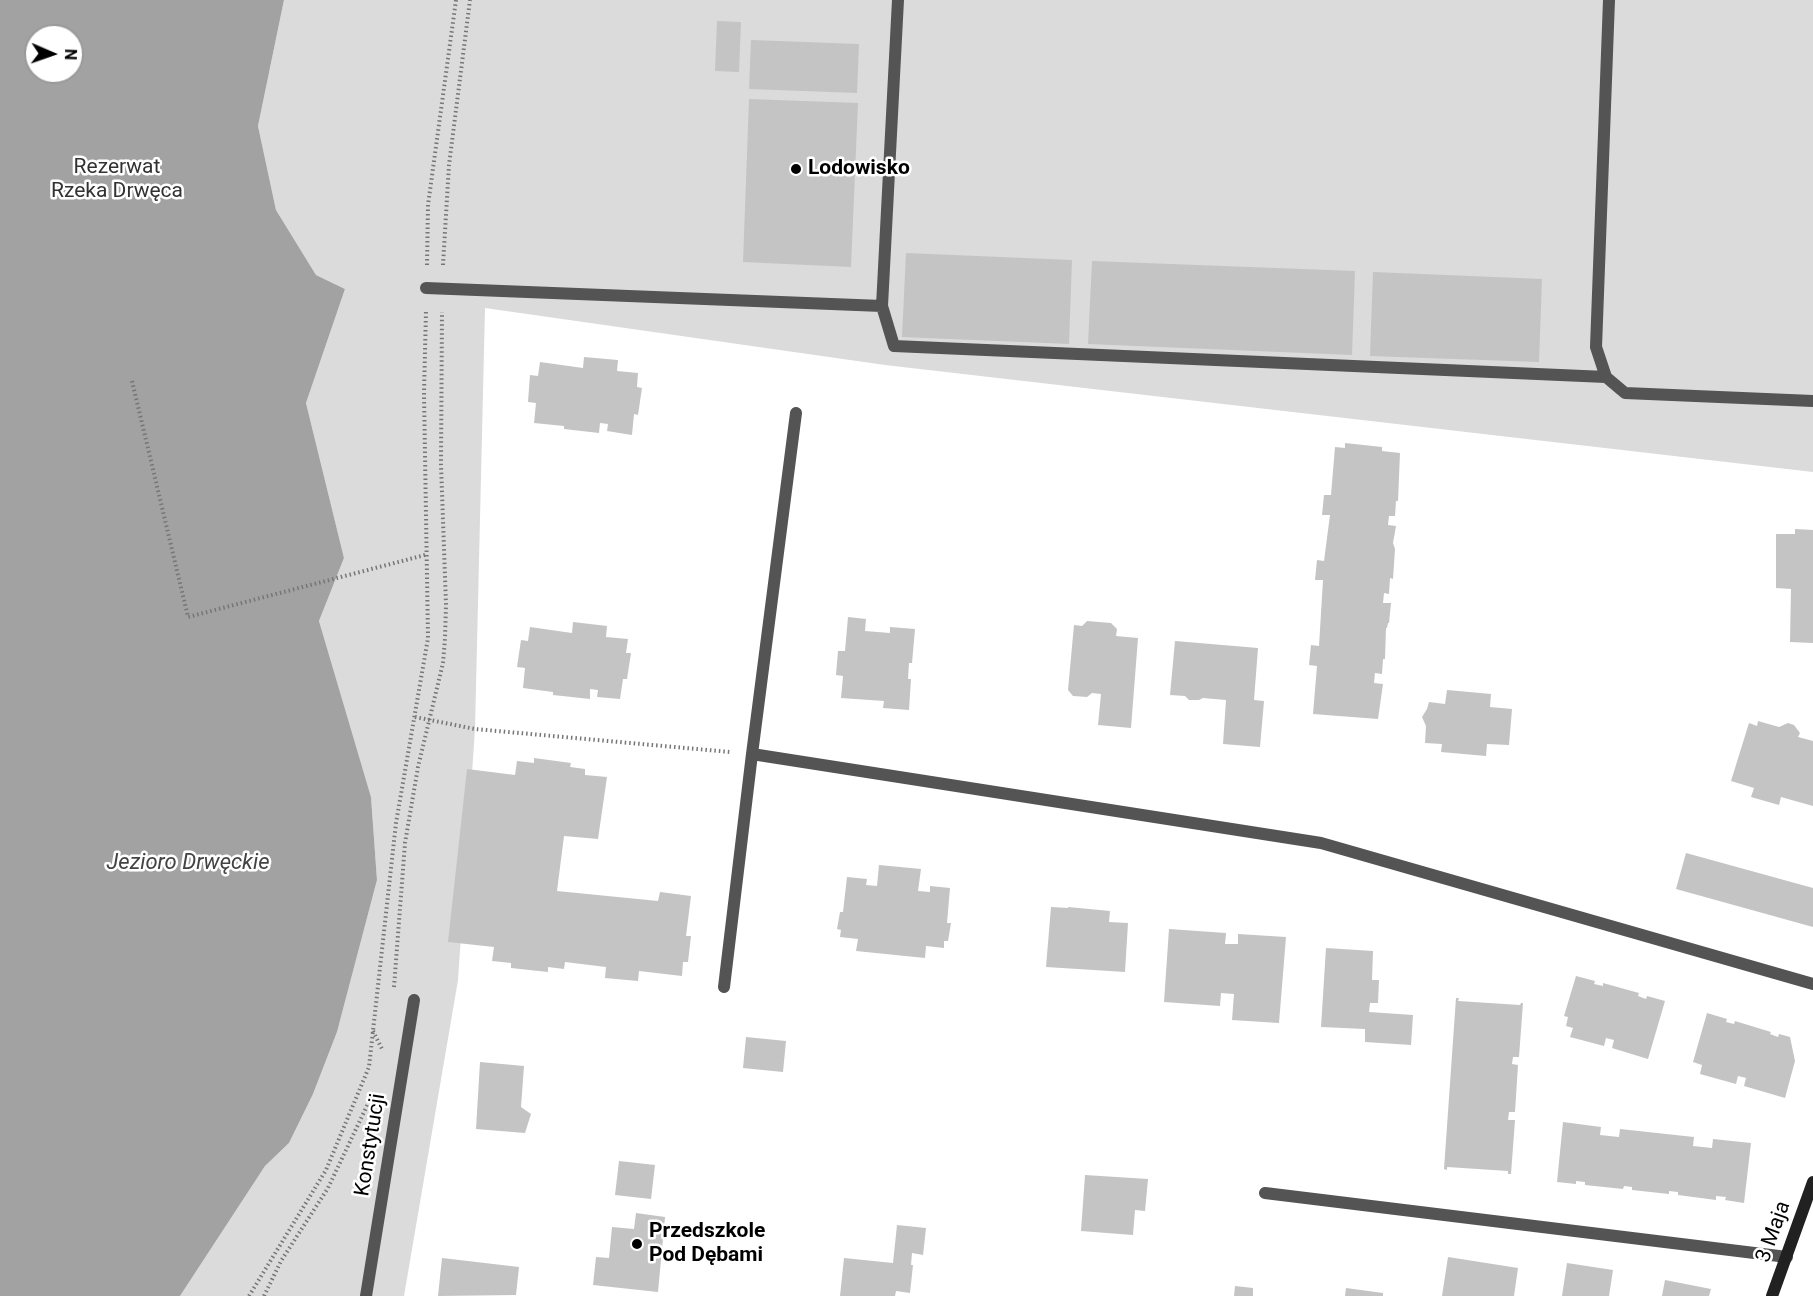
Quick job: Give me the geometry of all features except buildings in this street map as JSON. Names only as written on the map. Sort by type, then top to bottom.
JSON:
[{"type":"street","points":[[898,0],[882,306],[894,346],[1606,377]]},
{"type":"street","points":[[1609,0],[1596,347],[1606,377],[1625,393],[1813,401]]},
{"type":"street","points":[[426,288],[882,306]]},
{"type":"street","points":[[724,987],[796,413]]},
{"type":"street","points":[[752,754],[1321,843],[1813,984]]},
{"type":"street","name":"Konstytucji","points":[[366,1296],[414,1000]]},
{"type":"street","name":"3 Maja","points":[[1772,1296],[1813,1182]]},
{"type":"street","points":[[1265,1193],[1787,1257]]},
{"type":"path","points":[[249,1296],[326,1170],[369,1067],[396,823],[428,638],[424,393],[428,205],[456,0]]},
{"type":"path","points":[[393,998],[405,843],[418,768],[443,663],[446,616],[441,464],[446,204],[470,0]]},
{"type":"path","points":[[132,381],[188,617],[425,555]]},
{"type":"path","points":[[415,717],[475,729],[752,754]]},
{"type":"path","points":[[385,1055],[387,1049]]},
{"type":"path","points":[[264,1296],[281,1261],[328,1188],[376,1086]]},
{"type":"shaded area","points":[[284,0],[1813,0],[1813,472],[885,365],[485,308],[475,729],[458,980],[404,1296],[180,1296],[265,1166],[289,1143],[313,1094],[337,1032],[377,880],[371,797],[319,621],[344,558],[306,403],[345,289],[316,275],[276,210],[258,126]]},
{"type":"water","name":"Jezioro Drwęckie","points":[[0,0],[284,0],[258,126],[276,210],[316,275],[345,289],[306,403],[344,558],[319,621],[371,797],[377,880],[337,1032],[313,1094],[289,1143],[265,1166],[180,1296],[0,1296]]},
{"type":"place","name":"Lodowisko","points":[[796,169]]},
{"type":"place","name":"Przedszkole Pod Dębami","points":[[637,1244]]},
{"type":"park label","name":"Rezerwat Rzeka Drwęca","points":[[117,180]]}]
